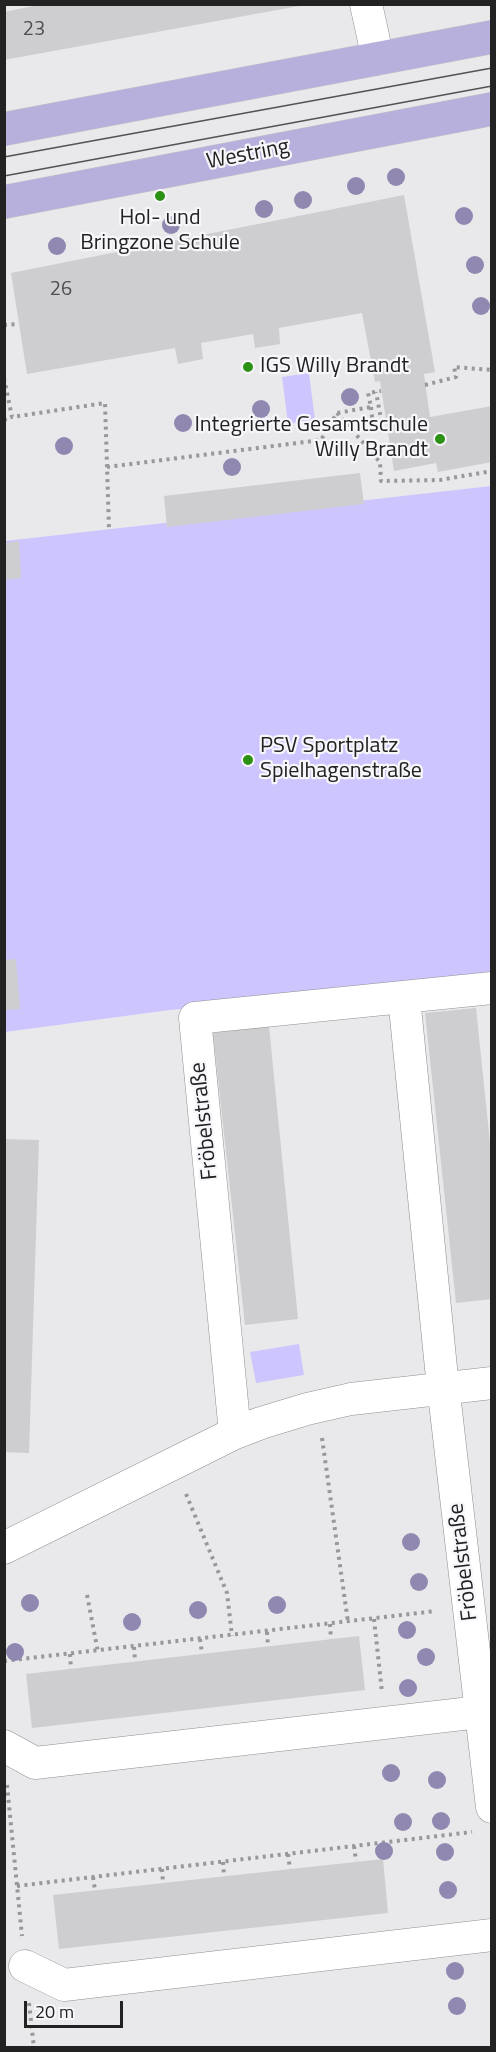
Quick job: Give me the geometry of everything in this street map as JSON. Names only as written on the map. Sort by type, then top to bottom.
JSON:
[{"type":"main road","points":[[4,129],[492,37]]},
{"type":"main road","name":"Westring","points":[[4,202],[492,109]]},
{"type":"street","points":[[366,4],[378,59]]},
{"type":"street","name":"Fröbelstraße","points":[[235,1433],[195,1018],[492,988]]},
{"type":"street","name":"Fröbelstraße","points":[[404,997],[480,1712],[486,1819]]},
{"type":"street","points":[[4,1548],[235,1433],[284,1416],[329,1403],[381,1394],[492,1383]]},
{"type":"street","points":[[4,1746],[35,1763],[480,1712]]},
{"type":"street","points":[[25,1966],[64,1985],[492,1935]]},
{"type":"path","points":[[4,326],[18,324]]},
{"type":"path","points":[[425,385],[456,377],[454,367],[492,370]]},
{"type":"path","points":[[4,378],[12,417]]},
{"type":"path","points":[[379,391],[382,424],[373,426],[371,407],[368,393],[379,391]]},
{"type":"path","points":[[4,420],[105,404],[109,529]]},
{"type":"path","points":[[107,467],[321,440],[338,413],[371,407]]},
{"type":"path","points":[[338,413],[380,462],[381,481],[440,480],[492,471]]},
{"type":"path","points":[[322,1434],[348,1622]]},
{"type":"path","points":[[183,1488],[227,1593],[232,1635]]},
{"type":"path","points":[[87,1595],[98,1652]]},
{"type":"path","points":[[4,1661],[98,1652],[469,1607]]},
{"type":"path","points":[[330,1624],[331,1639]]},
{"type":"path","points":[[267,1631],[268,1646]]},
{"type":"path","points":[[200,1639],[202,1653]]},
{"type":"path","points":[[134,1647],[135,1661]]},
{"type":"path","points":[[70,1654],[71,1669]]},
{"type":"path","points":[[7,1781],[25,1966]]},
{"type":"path","points":[[17,1886],[354,1846],[486,1819]]},
{"type":"path","points":[[354,1846],[356,1862]]},
{"type":"path","points":[[288,1854],[290,1869]]},
{"type":"path","points":[[223,1862],[224,1876]]},
{"type":"path","points":[[162,1869],[163,1883]]},
{"type":"path","points":[[93,1877],[95,1890]]},
{"type":"shaded area","points":[[309,373],[315,420],[288,424],[282,377]]},
{"type":"shaded area","name":"PSV Sportplatz Spielhagenstraße","points":[[491,486],[491,978],[170,1010],[5,1032],[5,541]]},
{"type":"shaded area","points":[[299,1344],[304,1375],[256,1383],[250,1352]]},
{"type":"building","points":[[43,4],[299,4],[299,6],[4,60],[4,12]]},
{"type":"building","points":[[404,195],[435,372],[424,374],[430,417],[492,406],[492,462],[438,472],[436,463],[394,471],[380,381],[375,382],[362,313],[279,328],[280,344],[255,348],[253,334],[201,343],[203,359],[178,364],[175,348],[27,374],[11,273]]},
{"type":"building","points":[[360,473],[364,504],[167,527],[164,496]]},
{"type":"building","points":[[19,541],[21,578],[4,580],[4,543]]},
{"type":"building","points":[[16,959],[20,1009],[4,1010],[4,960]]},
{"type":"building","points":[[476,1008],[492,1162],[492,1299],[456,1303],[425,1013]]},
{"type":"building","points":[[269,1026],[298,1319],[245,1325],[213,1033]]},
{"type":"building","points":[[4,1139],[39,1140],[29,1453],[4,1452]]},
{"type":"building","points":[[359,1636],[365,1690],[32,1728],[26,1674]]},
{"type":"building","points":[[383,1859],[388,1913],[59,1949],[53,1895]]},
{"type":"tram line","points":[[4,157],[492,68]]},
{"type":"tram line","points":[[4,176],[492,86]]},
{"type":"place","name":"Hol- und Bringzone Schule","points":[[160,196]]},
{"type":"place","name":"IGS Willy Brandt","points":[[248,367]]},
{"type":"place","name":"Integrierte Gesamtschule Willy Brandt","points":[[440,439]]},
{"type":"place","name":"PSV Sportplatz Spielhagenstraße","points":[[248,760]]}]
